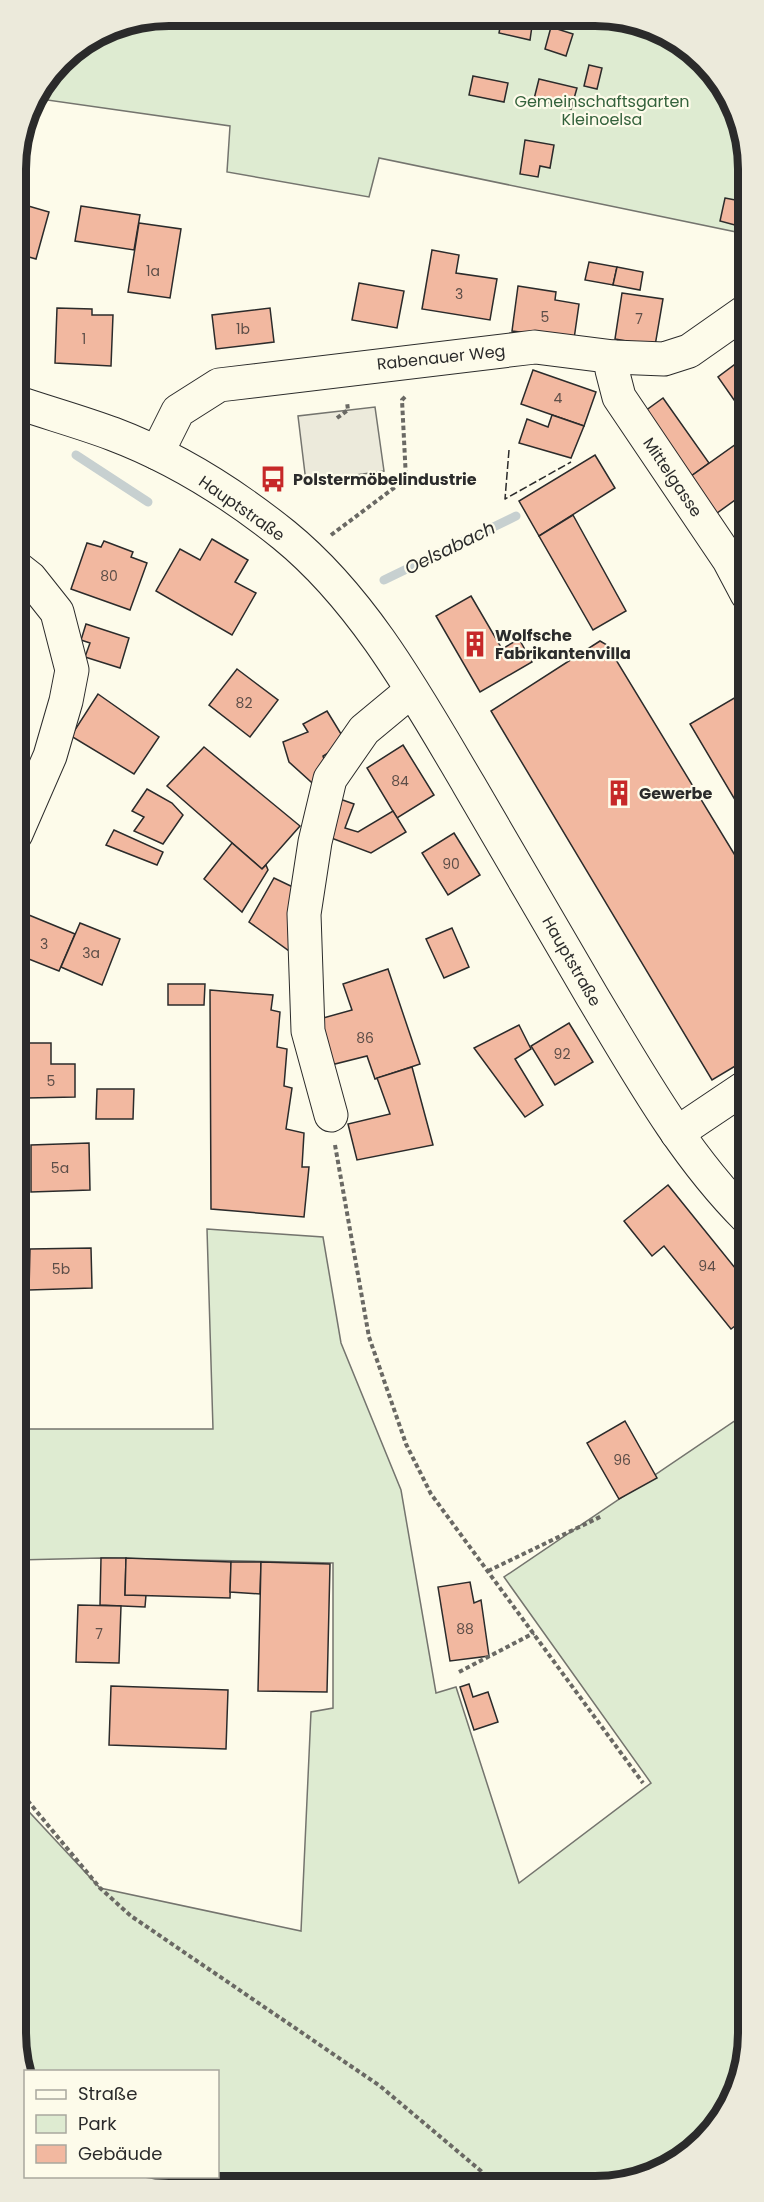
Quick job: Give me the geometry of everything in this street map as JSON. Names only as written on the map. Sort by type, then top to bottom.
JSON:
[{"type":"street","name":"Rabenauer Weg","points":[[157,453],[178,411],[219,385],[428,358],[535,347],[614,357],[664,358],[675,356],[701,344],[738,317]]},
{"type":"street","name":"Mittelgasse","points":[[614,357],[612,370],[619,397],[729,560],[738,577]]},
{"type":"street","name":"Hauptstraße","points":[[26,405],[115,435],[157,453],[228,494],[285,536],[333,584],[376,637],[411,691],[637,1071],[677,1133],[721,1193],[738,1210]]},
{"type":"street","points":[[26,575],[57,612],[72,670],[66,701],[50,756],[26,811]]},
{"type":"street","points":[[331,1115],[308,1031],[304,914],[315,842],[330,779],[364,730],[411,691]]},
{"type":"street","points":[[677,1133],[738,1092]]},
{"type":"path","points":[[304,555],[406,479],[402,400],[429,373],[428,358]]},
{"type":"path","points":[[331,1115],[369,1337],[406,1444],[431,1494],[643,1782]]},
{"type":"path","points":[[488,1571],[602,1516]]},
{"type":"path","points":[[459,1672],[534,1633]]},
{"type":"path","points":[[26,1799],[100,1888],[131,1916],[380,2086],[486,2176]]},
{"type":"green space","name":"Gemeinschaftsgarten Kleinoelsa","points":[[168,26],[596,26],[624,28],[659,40],[683,55],[709,81],[719,97],[728,114],[736,140],[738,232],[379,158],[369,197],[227,172],[230,126],[43,99],[55,81],[74,61],[105,40],[140,28]]},
{"type":"green space","points":[[207,1229],[323,1237],[341,1343],[401,1490],[436,1693],[456,1687],[519,1883],[651,1783],[504,1577],[738,1419],[737,2053],[728,2088],[714,2113],[690,2141],[659,2162],[624,2174],[605,2176],[219,2176],[219,2070],[30,2070],[26,2034],[26,1809],[100,1888],[301,1931],[311,1712],[333,1708],[333,1563],[101,1558],[26,1560],[26,1429],[213,1429]]},
{"type":"shaded area","points":[[375,407],[384,471],[306,482],[298,416]]},
{"type":"building","points":[[500,26],[532,26],[530,40],[499,33]]},
{"type":"building","points":[[551,27],[573,34],[566,56],[545,49]]},
{"type":"building","points":[[589,65],[602,68],[597,89],[584,86]]},
{"type":"building","points":[[473,76],[508,83],[504,102],[469,95]]},
{"type":"building","points":[[539,79],[577,88],[571,109],[534,99]]},
{"type":"building","points":[[525,140],[554,145],[550,168],[540,166],[538,177],[520,174]]},
{"type":"building","points":[[725,198],[738,200],[738,226],[720,221]]},
{"type":"building","points":[[26,205],[49,212],[36,259],[26,256]]},
{"type":"building","points":[[81,206],[140,215],[134,250],[75,241]]},
{"type":"building","points":[[139,223],[181,229],[170,298],[128,292]]},
{"type":"building","points":[[432,250],[459,255],[456,273],[497,279],[490,320],[422,309]]},
{"type":"building","points":[[589,262],[617,267],[613,285],[585,280]]},
{"type":"building","points":[[617,267],[643,272],[640,290],[613,285]]},
{"type":"building","points":[[359,283],[404,291],[397,328],[352,320]]},
{"type":"building","points":[[518,286],[556,292],[555,300],[579,304],[574,339],[512,331]]},
{"type":"building","points":[[622,293],[663,299],[655,346],[615,339]]},
{"type":"building","points":[[57,308],[92,309],[92,315],[113,315],[111,366],[55,363]]},
{"type":"building","points":[[270,308],[274,342],[216,349],[212,315]]},
{"type":"building","points":[[738,362],[738,406],[718,377]]},
{"type":"building","points":[[533,370],[596,392],[584,426],[521,404]]},
{"type":"building","points":[[663,398],[709,463],[687,479],[641,414]]},
{"type":"building","points":[[552,415],[584,426],[571,458],[519,443],[527,419],[548,427]]},
{"type":"building","points":[[738,443],[738,498],[713,516],[687,479]]},
{"type":"building","points":[[595,455],[615,488],[539,536],[519,501]]},
{"type":"building","points":[[573,515],[626,611],[593,630],[539,536]]},
{"type":"building","points":[[212,539],[248,560],[235,582],[256,593],[232,635],[156,591],[180,549],[200,560]]},
{"type":"building","points":[[104,541],[133,552],[131,557],[147,563],[130,610],[71,589],[87,543],[101,547]]},
{"type":"building","name":"Wolfsche Fabrikantenvilla","points":[[471,596],[502,649],[519,639],[532,662],[480,692],[436,616]]},
{"type":"building","points":[[86,624],[129,638],[120,668],[85,657],[90,643],[81,640]]},
{"type":"building","name":"Gewerbe","points":[[600,641],[607,645],[738,860],[738,1064],[712,1080],[491,711]]},
{"type":"building","points":[[237,669],[278,700],[250,737],[209,705]]},
{"type":"building","points":[[98,694],[159,737],[134,774],[71,736]]},
{"type":"building","points":[[736,697],[738,700],[738,805],[690,724]]},
{"type":"building","points":[[327,711],[346,742],[323,756],[328,772],[320,790],[289,762],[283,742],[308,732],[303,724]]},
{"type":"building","points":[[403,745],[434,795],[397,818],[367,768]]},
{"type":"building","points":[[204,747],[300,826],[262,869],[167,786]]},
{"type":"building","points":[[147,789],[172,803],[183,815],[163,844],[134,831],[144,817],[132,811]]},
{"type":"building","points":[[337,798],[354,804],[345,828],[358,832],[393,811],[406,832],[371,853],[326,836]]},
{"type":"building","points":[[114,830],[163,852],[157,865],[106,845]]},
{"type":"building","points":[[454,833],[480,875],[448,895],[422,853]]},
{"type":"building","points":[[232,843],[262,869],[266,865],[268,870],[242,912],[204,879]]},
{"type":"building","points":[[274,878],[297,889],[292,953],[249,922]]},
{"type":"building","points":[[26,914],[75,934],[59,971],[26,958]]},
{"type":"building","points":[[80,923],[120,939],[102,985],[61,967]]},
{"type":"building","points":[[452,928],[469,967],[444,978],[426,939]]},
{"type":"building","points":[[388,969],[420,1064],[375,1079],[367,1056],[327,1066],[316,1020],[352,1010],[343,984]]},
{"type":"building","points":[[168,984],[205,984],[204,1005],[168,1005]]},
{"type":"building","points":[[210,990],[273,995],[271,1010],[280,1012],[277,1047],[287,1049],[284,1086],[292,1088],[286,1129],[304,1133],[302,1167],[309,1167],[304,1217],[211,1209]]},
{"type":"building","points":[[569,1023],[593,1062],[555,1085],[531,1046]]},
{"type":"building","points":[[519,1025],[531,1049],[515,1059],[543,1105],[525,1117],[474,1048]]},
{"type":"building","points":[[27,1043],[51,1043],[51,1064],[75,1064],[75,1097],[27,1098]]},
{"type":"building","points":[[412,1067],[433,1145],[357,1160],[348,1124],[390,1114],[377,1078]]},
{"type":"building","points":[[97,1089],[134,1089],[133,1119],[96,1119]]},
{"type":"building","points":[[89,1143],[90,1190],[31,1192],[31,1145]]},
{"type":"building","points":[[668,1185],[738,1272],[738,1324],[731,1329],[664,1246],[652,1256],[624,1221]]},
{"type":"building","points":[[91,1248],[92,1288],[29,1290],[30,1249]]},
{"type":"building","points":[[625,1421],[657,1478],[619,1499],[587,1443]]},
{"type":"building","points":[[101,1558],[126,1558],[125,1595],[146,1595],[145,1607],[100,1605]]},
{"type":"building","points":[[126,1558],[231,1562],[230,1598],[125,1595]]},
{"type":"building","points":[[231,1562],[261,1562],[260,1594],[230,1592]]},
{"type":"building","points":[[261,1562],[330,1564],[327,1692],[258,1691]]},
{"type":"building","points":[[470,1582],[474,1603],[481,1600],[489,1656],[450,1661],[438,1587]]},
{"type":"building","points":[[78,1605],[121,1606],[119,1663],[76,1662]]},
{"type":"building","points":[[469,1684],[473,1697],[488,1692],[498,1722],[474,1730],[460,1687]]},
{"type":"building","points":[[111,1686],[228,1690],[226,1749],[109,1745]]},
{"type":"waterway","name":"Oelsabach","points":[[76,455],[148,502]]},
{"type":"waterway","name":"Oelsabach","points":[[384,580],[516,516]]},
{"type":"fence","points":[[509,450],[505,499],[571,462]]},
{"type":"place","name":"Polstermöbelindustrie","points":[[273,479]]},
{"type":"place","name":"Wolfsche Fabrikantenvilla","points":[[475,644]]},
{"type":"place","name":"Gewerbe","points":[[619,793]]}]
